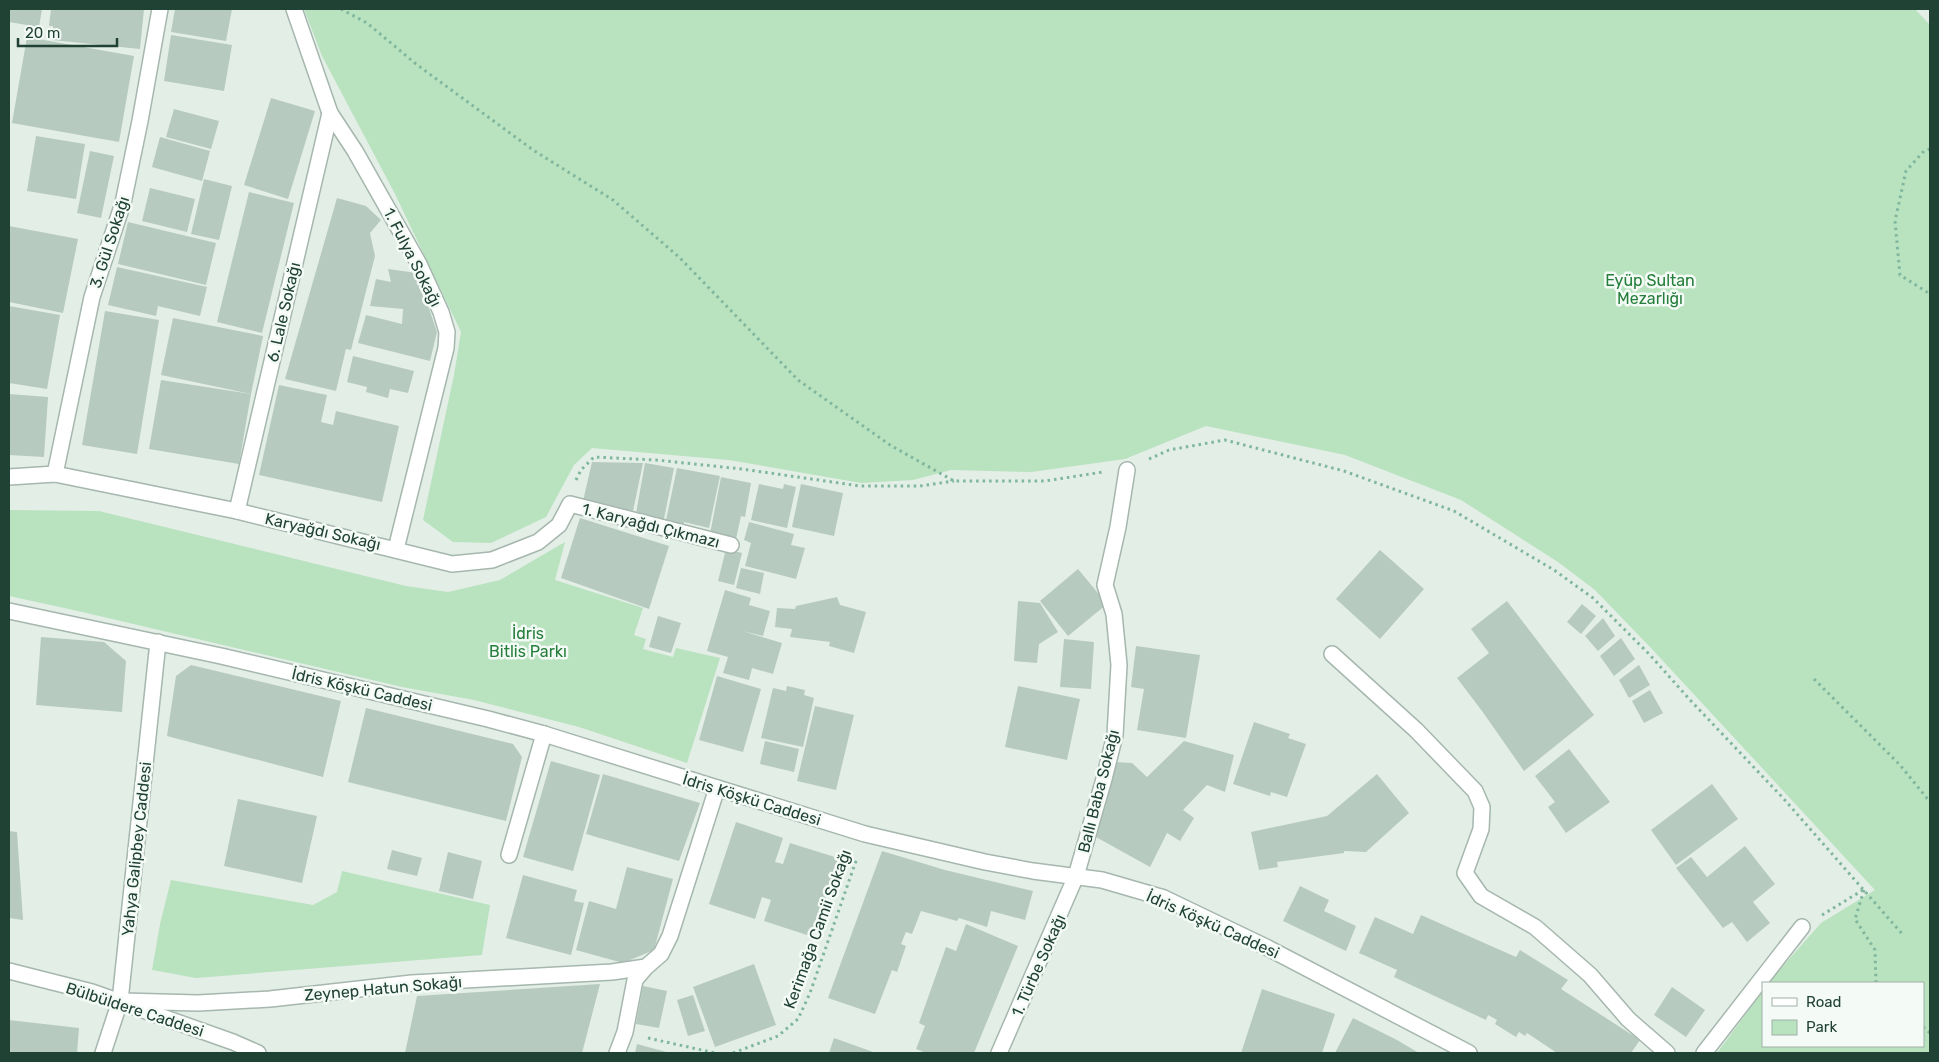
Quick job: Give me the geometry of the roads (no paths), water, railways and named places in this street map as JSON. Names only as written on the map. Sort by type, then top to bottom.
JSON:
[{"type":"street","name":"3. Gül Sokağı","points":[[55,474],[92,297],[123,203],[160,9]]},
{"type":"street","name":"1. Fulya Sokağı","points":[[294,9],[330,113],[355,151],[419,264],[448,332],[446,348],[396,549]]},
{"type":"street","name":"6. Lale Sokağı","points":[[237,511],[330,113]]},
{"type":"street","name":"Ballı Baba Sokağı","points":[[1076,876],[1115,735],[1119,665],[1114,614],[1104,585],[1118,527],[1127,470]]},
{"type":"street","name":"Karyağdı Sokağı","points":[[9,477],[55,474],[237,511],[452,564],[492,560],[538,542],[559,525],[570,504]]},
{"type":"street","name":"1. Karyağdı Çıkmazı","points":[[570,504],[731,545]]},
{"type":"street","name":"İdris Köşkü Caddesi","points":[[9,611],[158,642],[469,714],[544,734],[865,834],[985,862],[1033,871],[1102,880],[1164,898],[1266,946],[1469,1053]]},
{"type":"street","name":"Yahya Galipbey Caddesi","points":[[103,1053],[120,1001],[158,642]]},
{"type":"street","points":[[1332,654],[1416,730],[1475,791],[1482,807],[1481,829],[1465,873],[1481,896],[1535,927],[1590,975],[1628,1019],[1667,1053]]},
{"type":"street","points":[[509,855],[544,734]]},
{"type":"street","points":[[617,1053],[625,1032],[635,980],[661,954],[670,936],[717,788]]},
{"type":"street","name":"1. Türbe Sokağı","points":[[999,1053],[1076,876]]},
{"type":"street","points":[[1704,1053],[1802,927]]},
{"type":"street","name":"Zeynep Hatun Sokağı","points":[[120,1001],[198,1003],[261,999],[412,983],[612,972],[646,968]]},
{"type":"street","name":"Bülbüldere Caddesi","points":[[9,971],[120,1001],[235,1048],[258,1053]]},
{"type":"park label","name":"Eyüp Sultan Mezarlığı","points":[[1650,289]]},
{"type":"park label","name":"İdris Bitlis Parkı","points":[[528,642]]}]
